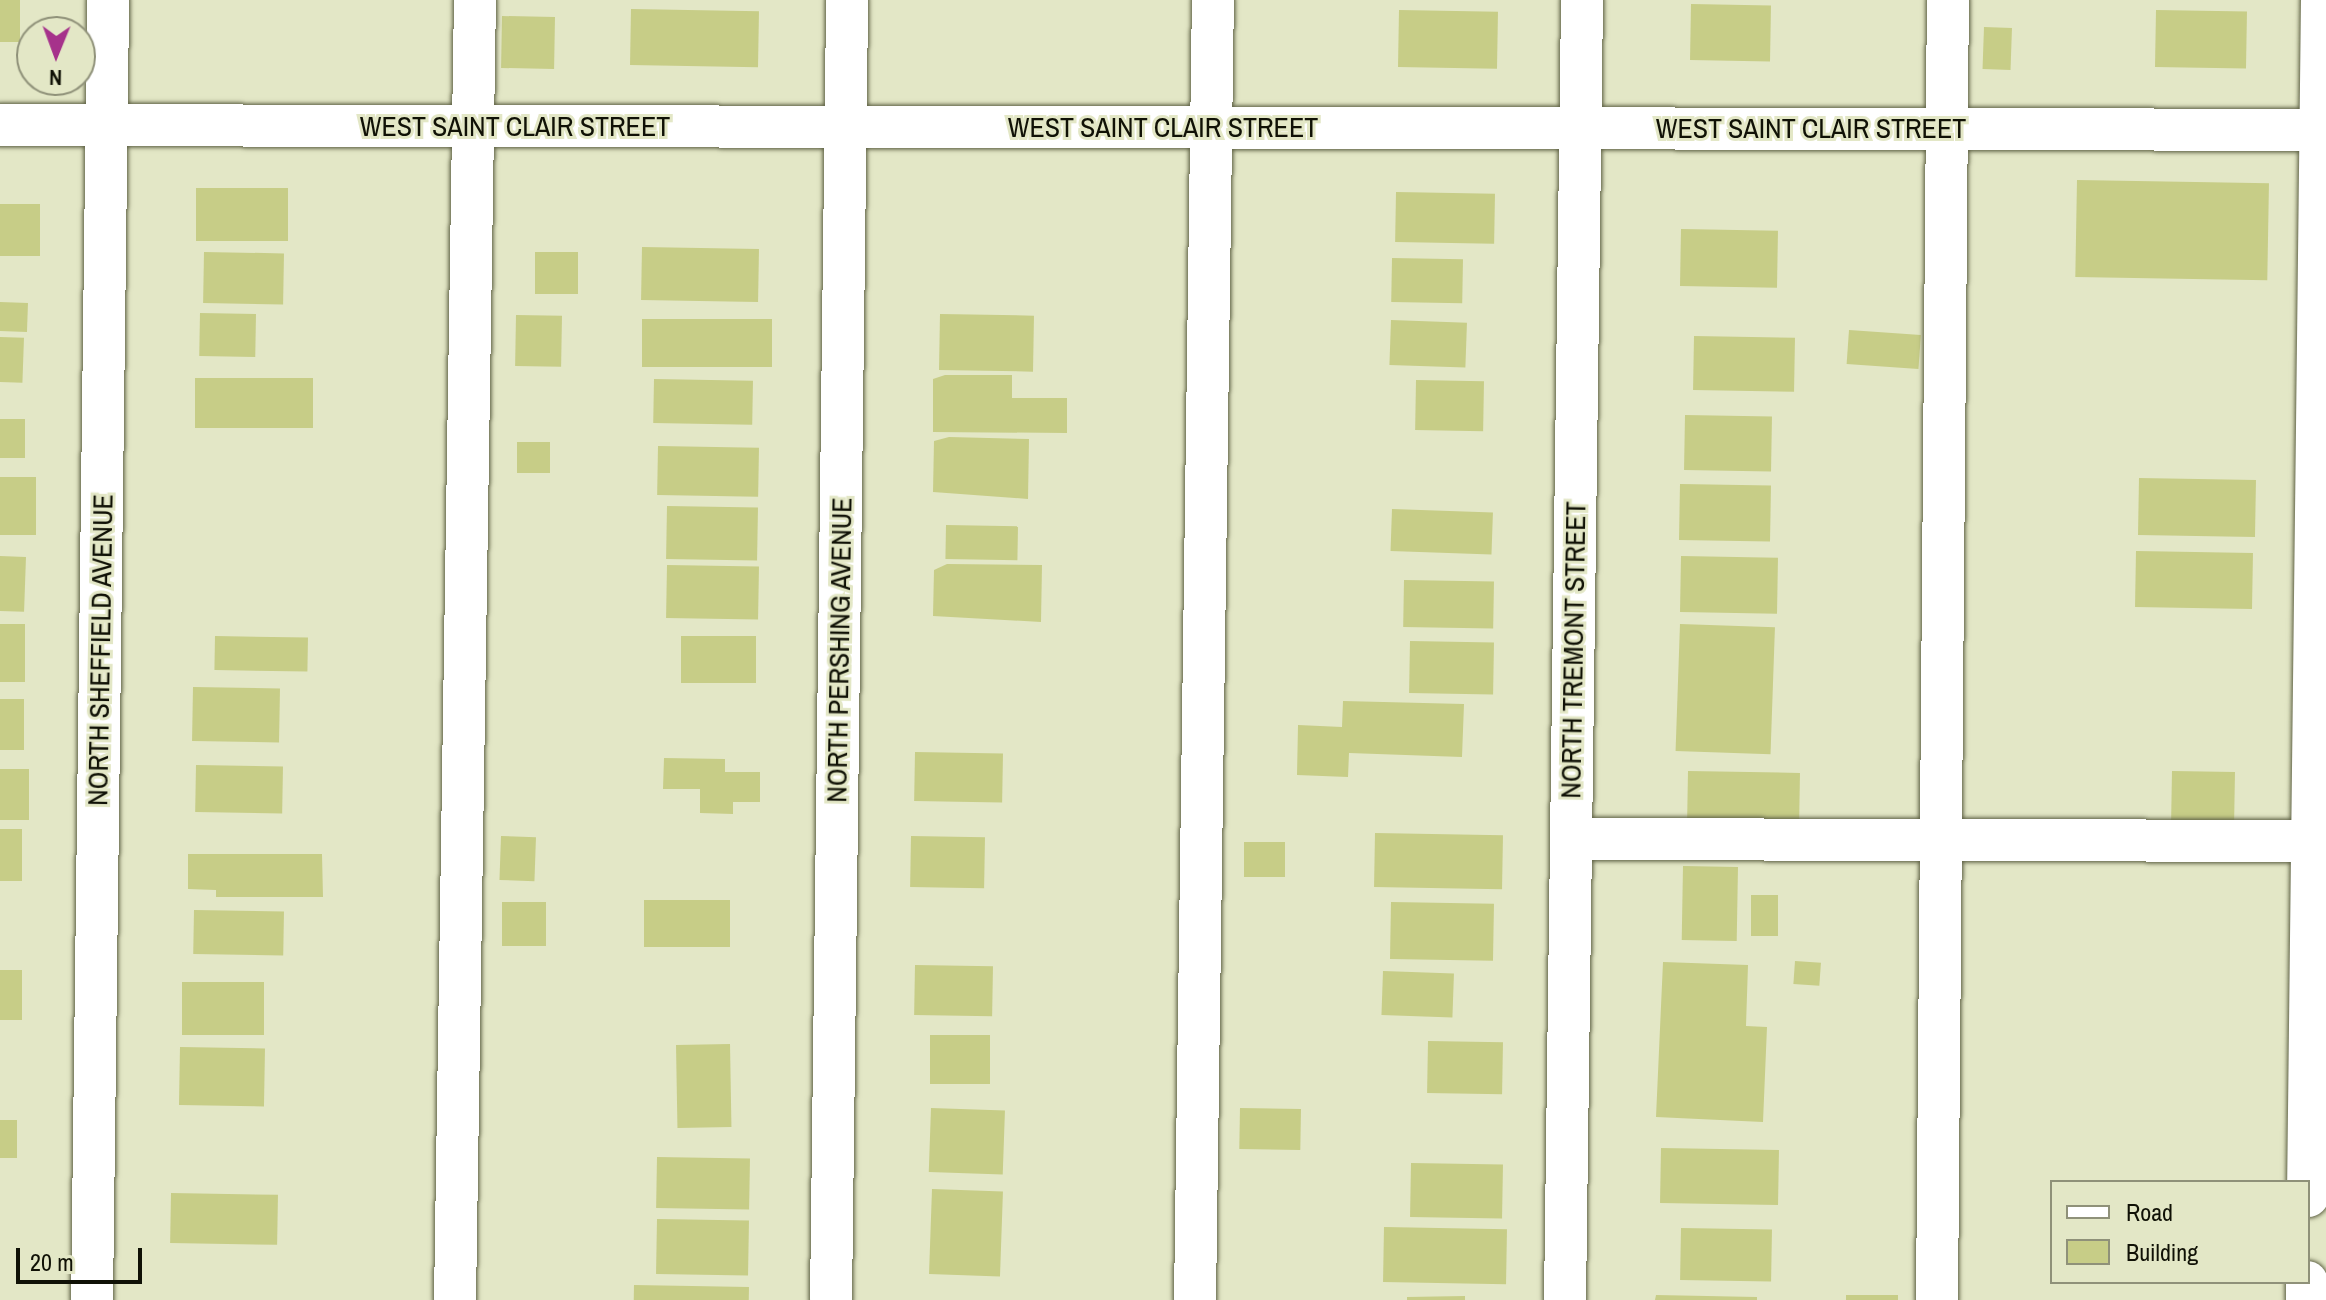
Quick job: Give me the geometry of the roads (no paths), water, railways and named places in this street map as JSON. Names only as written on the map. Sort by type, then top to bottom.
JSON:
[{"type":"street","name":"NORTH SHEFFIELD AVENUE","points":[[92,1300],[108,0]]},
{"type":"street","points":[[455,1300],[475,0]]},
{"type":"street","name":"NORTH PERSHING AVENUE","points":[[831,1300],[847,0]]},
{"type":"street","points":[[1195,1300],[1215,127],[1213,0]]},
{"type":"street","name":"NORTH TREMONT STREET","points":[[1565,1300],[1582,0]]},
{"type":"street","points":[[1937,1300],[1948,0]]},
{"type":"street","points":[[2308,1180],[2323,130],[2322,0]]},
{"type":"street","name":"WEST SAINT CLAIR STREET","points":[[0,125],[2323,130]]},
{"type":"street","points":[[1571,839],[2312,841]]}]
